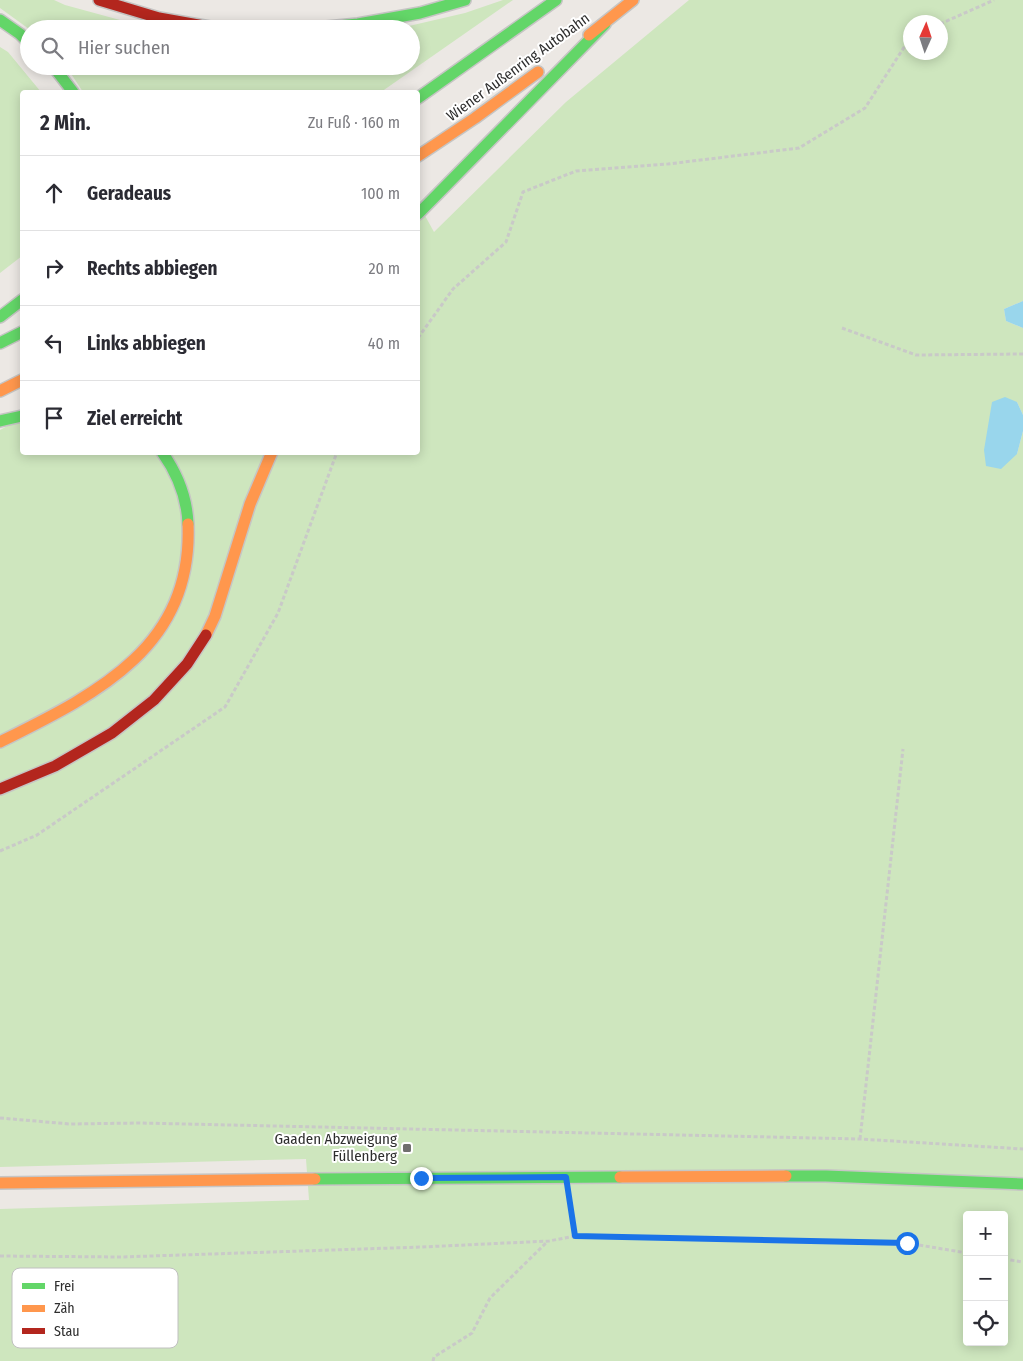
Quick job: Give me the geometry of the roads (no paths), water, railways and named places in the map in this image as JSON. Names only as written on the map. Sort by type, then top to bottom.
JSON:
[{"type":"main road","points":[[99,0],[168,20]]},
{"type":"main road","points":[[381,20],[420,13],[465,0]]},
{"type":"main road","points":[[420,97],[556,0]]},
{"type":"main road","name":"Wiener Außenring Autobahn","points":[[420,155],[475,118],[605,24],[633,0]]},
{"type":"main road","points":[[0,20],[20,34]]},
{"type":"main road","points":[[420,212],[605,24]]},
{"type":"main road","points":[[60,75],[71,90]]},
{"type":"main road","points":[[0,317],[20,302]]},
{"type":"main road","points":[[0,343],[20,333]]},
{"type":"main road","points":[[0,391],[20,381]]},
{"type":"main road","points":[[0,421],[20,416]]},
{"type":"main road","points":[[0,742],[67,709],[102,687],[131,664],[156,637],[168,618],[184,575],[189,530],[187,505],[179,479],[164,455]]},
{"type":"main road","points":[[0,789],[54,766],[112,734],[154,700],[187,664],[204,639],[215,616],[250,504],[271,455]]},
{"type":"main road","points":[[0,1183],[826,1176],[1023,1184]]},
{"type":"water","points":[[1023,301],[1023,328],[1006,321],[1004,309]]},
{"type":"water","points":[[1005,397],[1017,402],[1023,415],[1023,431],[1017,454],[1001,469],[986,466],[984,450],[992,402]]},
{"type":"place","name":"Gaaden Abzweigung Füllenberg","points":[[407,1148]]}]
